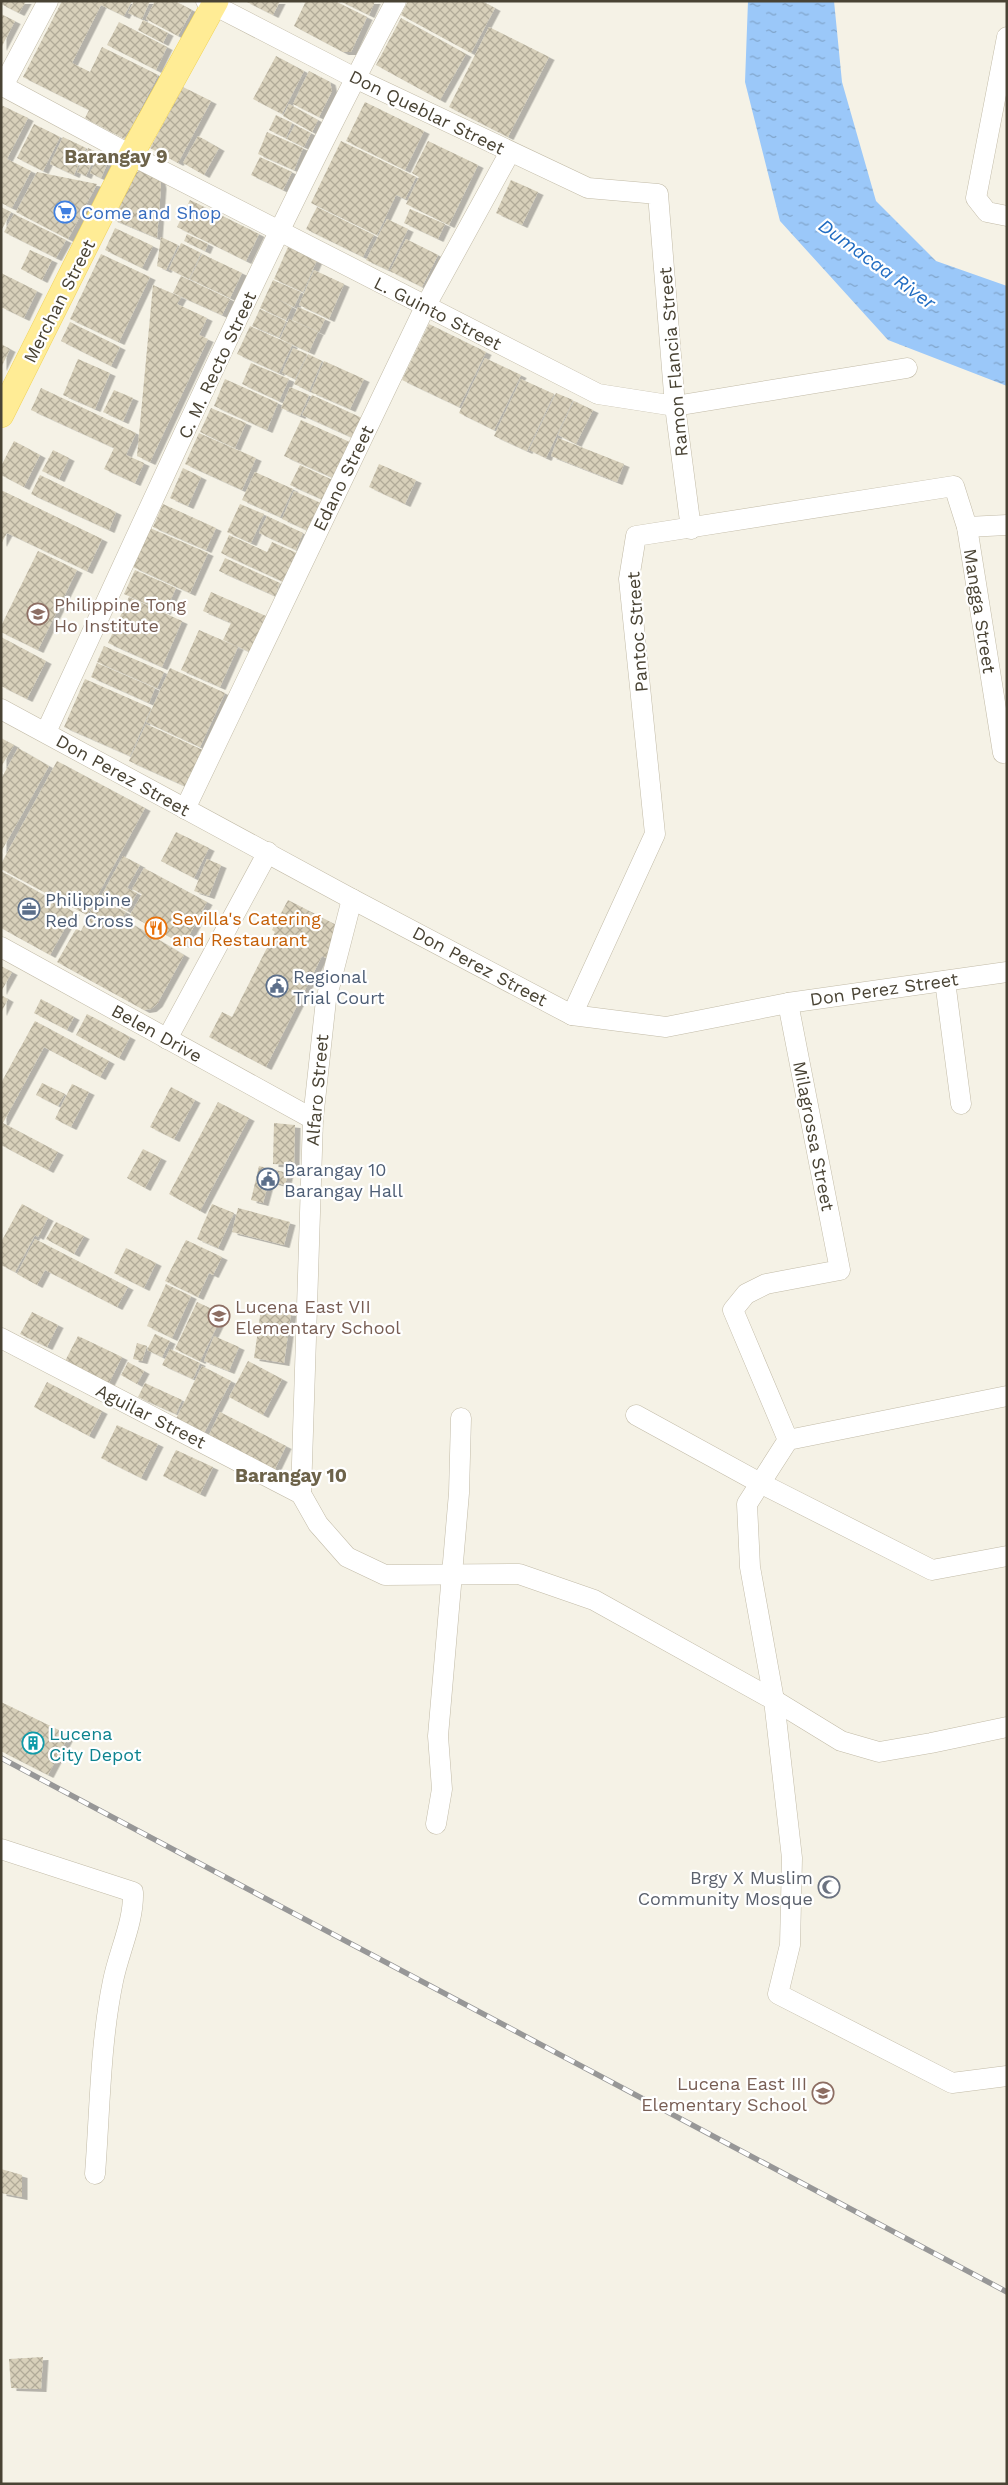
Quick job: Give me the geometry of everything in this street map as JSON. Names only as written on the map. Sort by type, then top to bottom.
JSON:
[{"type":"main road","name":"Merchan Street","points":[[1,415],[131,155],[212,3]]},
{"type":"street","points":[[2,86],[48,1]]},
{"type":"street","name":"C. M. Recto Street","points":[[46,732],[280,231],[396,1]]},
{"type":"street","name":"Don Queblar Street","points":[[212,3],[356,78],[588,188],[658,194]]},
{"type":"street","points":[[1007,37],[976,198],[986,212],[1007,216]]},
{"type":"street","name":"L. Guinto Street","points":[[2,86],[425,307],[598,394],[675,406],[907,368]]},
{"type":"street","name":"Edano Street","points":[[185,809],[425,307],[510,152]]},
{"type":"street","name":"Ramon Flancia Street","points":[[658,194],[675,406],[691,529]]},
{"type":"street","name":"Pantoc Street","points":[[572,1015],[655,834],[629,579],[636,536],[691,529],[954,486],[967,527]]},
{"type":"street","points":[[967,527],[1007,525]]},
{"type":"street","name":"Mangga Street","points":[[967,527],[1005,753]]},
{"type":"street","name":"Don Perez Street","points":[[1,709],[352,899],[572,1015],[666,1027],[788,1003],[1007,972]]},
{"type":"street","points":[[168,1039],[268,852]]},
{"type":"street","name":"Alfaro Street","points":[[301,1494],[313,1119],[326,1000],[352,899]]},
{"type":"street","name":"Belen Drive","points":[[1,947],[313,1119]]},
{"type":"street","points":[[945,981],[962,1104]]},
{"type":"street","name":"Milagrossa Street","points":[[788,1003],[840,1270],[766,1284],[746,1294],[733,1310],[788,1440]]},
{"type":"street","name":"Aguilar Street","points":[[1,1338],[301,1494]]},
{"type":"street","points":[[1007,1396],[788,1440],[747,1504],[750,1567],[774,1700],[792,1858],[790,1945],[778,1994],[952,2083],[1007,2076]]},
{"type":"street","points":[[636,1415],[760,1483],[932,1570],[1007,1556]]},
{"type":"street","points":[[436,1824],[442,1789],[438,1736],[459,1493],[461,1418]]},
{"type":"street","points":[[301,1494],[318,1524],[347,1558],[385,1576],[519,1574],[594,1600],[774,1700],[841,1741],[879,1752],[931,1744],[1007,1727]]},
{"type":"street","points":[[1,1849],[133,1892],[134,1908],[113,1980],[106,2030],[95,2174]]},
{"type":"water","name":"Dumacaa River","points":[[748,1],[834,1],[842,82],[876,201],[936,261],[1007,286],[1007,386],[888,340],[780,221],[745,82]]},
{"type":"building","points":[[1,1],[26,1],[19,13],[1,4]]},
{"type":"building","points":[[62,1],[132,1],[124,16],[101,5],[72,63],[90,72],[102,47],[158,75],[125,139],[85,118],[89,110],[23,77]]},
{"type":"building","points":[[134,1],[150,1],[142,19],[128,13]]},
{"type":"building","points":[[155,1],[175,1],[192,10],[178,36],[146,19]]},
{"type":"building","points":[[245,1],[280,1],[273,15]]},
{"type":"building","points":[[306,1],[335,1],[367,17],[351,52],[343,52],[294,26]]},
{"type":"building","points":[[340,1],[375,1],[369,15]]},
{"type":"building","points":[[408,1],[482,1],[495,8],[471,53],[401,15]]},
{"type":"building","points":[[1,14],[15,21],[1,48]]},
{"type":"building","points":[[401,18],[466,54],[440,100],[376,65]]},
{"type":"building","points":[[143,20],[168,33],[163,43],[138,30]]},
{"type":"building","points":[[119,22],[167,47],[156,70],[107,45]]},
{"type":"building","points":[[489,27],[549,57],[508,137],[449,107]]},
{"type":"building","points":[[276,56],[304,71],[282,114],[253,99]]},
{"type":"building","points":[[309,71],[330,82],[332,91],[319,117],[293,104]]},
{"type":"building","points":[[183,87],[211,101],[178,163],[150,148]]},
{"type":"building","points":[[365,102],[424,131],[405,170],[346,141]]},
{"type":"building","points":[[289,104],[318,120],[312,132],[283,116]]},
{"type":"building","points":[[1,105],[28,118],[7,159],[31,171],[12,208],[1,203]]},
{"type":"building","points":[[276,115],[292,123],[286,138],[269,130]]},
{"type":"building","points":[[34,124],[60,137],[43,171],[17,158]]},
{"type":"building","points":[[295,125],[311,133],[304,147],[287,139]]},
{"type":"building","points":[[267,132],[303,148],[294,170],[258,154]]},
{"type":"building","points":[[198,136],[219,148],[204,175],[183,163]]},
{"type":"building","points":[[63,137],[86,148],[74,175],[50,164]]},
{"type":"building","points":[[341,141],[416,177],[405,199],[396,195],[377,235],[311,203]]},
{"type":"building","points":[[428,141],[478,165],[449,225],[406,204],[419,177],[412,173]]},
{"type":"building","points":[[88,148],[97,152],[86,176],[77,172]]},
{"type":"building","points":[[99,155],[109,160],[101,178],[90,173]]},
{"type":"building","points":[[260,157],[292,172],[283,190],[251,175]]},
{"type":"building","points":[[141,170],[160,180],[157,238],[112,219],[132,175]]},
{"type":"building","points":[[37,172],[97,184],[68,239],[16,212]]},
{"type":"building","points":[[511,180],[538,192],[522,225],[496,213]]},
{"type":"building","points":[[190,200],[259,234],[246,261],[177,227]]},
{"type":"building","points":[[1,207],[11,212],[1,231]]},
{"type":"building","points":[[317,207],[374,235],[363,257],[306,229]]},
{"type":"building","points":[[410,209],[445,224],[438,239],[404,223]]},
{"type":"building","points":[[14,214],[66,240],[56,258],[4,232]]},
{"type":"building","points":[[387,219],[408,229],[388,270],[366,260]]},
{"type":"building","points":[[115,228],[153,246],[142,268],[105,250]]},
{"type":"building","points":[[187,234],[208,244],[205,251],[184,241]]},
{"type":"building","points":[[161,237],[178,245],[166,270],[157,266]]},
{"type":"building","points":[[406,239],[438,255],[422,287],[390,271]]},
{"type":"building","points":[[181,243],[201,253],[189,279],[169,269]]},
{"type":"building","points":[[288,247],[317,260],[303,292],[274,279]]},
{"type":"building","points":[[30,250],[52,260],[42,280],[21,269]]},
{"type":"building","points":[[101,254],[150,277],[119,342],[70,319]]},
{"type":"building","points":[[202,254],[242,273],[230,298],[190,279]]},
{"type":"building","points":[[314,270],[344,284],[329,319],[299,305]]},
{"type":"building","points":[[1,273],[37,291],[24,318],[1,307]]},
{"type":"building","points":[[181,276],[230,299],[222,315],[173,293]]},
{"type":"building","points":[[273,280],[301,292],[294,307],[275,298],[292,307],[286,320],[260,308]]},
{"type":"building","points":[[153,285],[181,297],[177,304],[207,318],[199,335],[208,339],[150,462],[137,456]]},
{"type":"building","points":[[298,307],[325,319],[319,332],[292,320]]},
{"type":"building","points":[[260,309],[286,321],[279,337],[252,326]]},
{"type":"building","points":[[289,319],[318,332],[309,352],[280,339]]},
{"type":"building","points":[[70,322],[120,347],[111,366],[61,341]]},
{"type":"building","points":[[429,324],[486,352],[459,407],[402,380]]},
{"type":"building","points":[[250,326],[292,345],[279,373],[237,354]]},
{"type":"building","points":[[1,344],[10,349],[1,368]]},
{"type":"building","points":[[293,348],[307,354],[295,379],[282,373]]},
{"type":"building","points":[[308,354],[322,361],[309,391],[294,384]]},
{"type":"building","points":[[485,358],[521,375],[494,430],[459,413]]},
{"type":"building","points":[[78,359],[110,373],[95,409],[63,395]]},
{"type":"building","points":[[324,361],[364,379],[350,409],[311,392]]},
{"type":"building","points":[[251,363],[289,379],[279,401],[242,384]]},
{"type":"building","points":[[225,379],[278,403],[267,430],[214,406]]},
{"type":"building","points":[[521,379],[554,394],[527,451],[494,436]]},
{"type":"building","points":[[290,387],[309,395],[300,416],[281,408]]},
{"type":"building","points":[[41,388],[136,433],[126,455],[144,463],[135,483],[104,469],[114,448],[31,410]]},
{"type":"building","points":[[114,390],[133,398],[123,421],[103,412]]},
{"type":"building","points":[[556,393],[573,400],[546,458],[529,450]]},
{"type":"building","points":[[312,395],[362,418],[353,438],[302,415]]},
{"type":"building","points":[[574,401],[593,410],[576,444],[558,435]]},
{"type":"building","points":[[211,408],[246,423],[235,448],[200,432]]},
{"type":"building","points":[[301,420],[354,444],[338,480],[284,456]]},
{"type":"building","points":[[199,433],[256,458],[242,490],[185,464]]},
{"type":"building","points":[[558,438],[624,464],[617,482],[551,456]]},
{"type":"building","points":[[14,441],[40,455],[24,487],[1,475],[1,466]]},
{"type":"building","points":[[53,450],[69,458],[59,479],[42,471]]},
{"type":"building","points":[[379,464],[416,480],[405,504],[369,487]]},
{"type":"building","points":[[300,465],[337,482],[328,502],[290,485]]},
{"type":"building","points":[[183,468],[201,477],[188,506],[170,498]]},
{"type":"building","points":[[255,472],[293,489],[280,517],[242,500]]},
{"type":"building","points":[[40,475],[116,512],[109,530],[31,494]]},
{"type":"building","points":[[1,490],[102,539],[87,571],[7,533],[1,544]]},
{"type":"building","points":[[294,491],[323,504],[311,532],[282,519]]},
{"type":"building","points":[[163,504],[216,528],[206,550],[153,527]]},
{"type":"building","points":[[240,504],[264,514],[251,543],[227,532]]},
{"type":"building","points":[[267,516],[303,533],[296,550],[259,533]]},
{"type":"building","points":[[150,528],[208,553],[190,593],[133,567]]},
{"type":"building","points":[[229,535],[267,552],[272,542],[299,554],[286,583],[221,553]]},
{"type":"building","points":[[38,551],[77,570],[38,650],[1,632],[1,626]]},
{"type":"building","points":[[225,558],[280,583],[275,596],[219,571]]},
{"type":"building","points":[[135,570],[176,588],[165,612],[124,594]]},
{"type":"building","points":[[211,592],[266,616],[250,652],[223,640],[231,623],[203,611]]},
{"type":"building","points":[[129,597],[182,621],[162,667],[108,643]]},
{"type":"building","points":[[199,630],[238,647],[220,687],[181,670]]},
{"type":"building","points":[[1,637],[46,661],[27,699],[1,686]]},
{"type":"building","points":[[104,646],[164,672],[157,688],[97,662]]},
{"type":"building","points":[[97,663],[155,688],[149,703],[91,677]]},
{"type":"building","points":[[170,668],[225,693],[200,747],[146,722]]},
{"type":"building","points":[[85,679],[151,708],[130,756],[64,727]]},
{"type":"building","points":[[146,724],[205,751],[189,788],[129,761]]},
{"type":"building","points":[[1,738],[14,745],[1,767]]},
{"type":"building","points":[[18,748],[49,766],[1,852],[1,779]]},
{"type":"building","points":[[57,761],[145,808],[87,915],[1,869],[1,864]]},
{"type":"building","points":[[176,832],[209,848],[194,878],[161,861]]},
{"type":"building","points":[[123,856],[140,865],[127,888],[137,893],[127,911],[101,897]]},
{"type":"building","points":[[207,859],[221,865],[209,896],[194,891]]},
{"type":"building","points":[[144,868],[207,902],[184,945],[130,915],[142,894],[132,889]]},
{"type":"building","points":[[1,871],[74,912],[50,955],[1,928]]},
{"type":"building","points":[[98,898],[126,912],[122,918],[184,955],[157,1004],[151,1009],[144,1010],[57,962],[76,929],[81,931]]},
{"type":"building","points":[[288,900],[342,928],[326,958],[322,956],[266,1067],[209,1037],[222,1012],[232,1017],[275,932],[272,930]]},
{"type":"building","points":[[1,966],[12,972],[1,992]]},
{"type":"building","points":[[1,995],[8,999],[1,1013]]},
{"type":"building","points":[[41,999],[74,1017],[67,1030],[34,1013]]},
{"type":"building","points":[[87,1014],[130,1037],[119,1058],[76,1035]]},
{"type":"building","points":[[35,1021],[109,1061],[100,1077],[44,1047],[3,1123],[58,1152],[48,1170],[1,1145],[1,1083]]},
{"type":"building","points":[[42,1083],[65,1094],[58,1106],[36,1095]]},
{"type":"building","points":[[72,1084],[89,1092],[71,1127],[55,1119]]},
{"type":"building","points":[[171,1087],[195,1100],[174,1139],[150,1127]]},
{"type":"building","points":[[218,1102],[249,1118],[200,1211],[169,1194]]},
{"type":"building","points":[[274,1123],[295,1125],[294,1165],[273,1164]]},
{"type":"building","points":[[143,1149],[161,1158],[145,1188],[127,1178]]},
{"type":"building","points":[[259,1166],[288,1173],[285,1185],[269,1181],[263,1203],[251,1200]]},
{"type":"building","points":[[22,1204],[48,1218],[38,1237],[35,1235],[15,1272],[1,1265],[1,1242]]},
{"type":"building","points":[[212,1204],[234,1213],[218,1248],[197,1239]]},
{"type":"building","points":[[238,1208],[290,1222],[284,1245],[232,1232]]},
{"type":"building","points":[[56,1222],[84,1236],[74,1254],[46,1239]]},
{"type":"building","points":[[35,1239],[128,1287],[117,1307],[45,1270],[37,1285],[17,1274]]},
{"type":"building","points":[[186,1240],[222,1257],[213,1275],[209,1273],[198,1297],[165,1281]]},
{"type":"building","points":[[126,1248],[156,1263],[144,1288],[114,1273]]},
{"type":"building","points":[[166,1284],[191,1296],[172,1338],[147,1326]]},
{"type":"building","points":[[197,1302],[223,1314],[200,1361],[175,1349]]},
{"type":"building","points":[[261,1309],[291,1313],[284,1363],[254,1358]]},
{"type":"building","points":[[32,1312],[58,1325],[47,1347],[20,1334]]},
{"type":"building","points":[[155,1334],[170,1341],[162,1357],[147,1350]]},
{"type":"building","points":[[78,1336],[122,1357],[107,1387],[63,1365]]},
{"type":"building","points":[[214,1336],[239,1347],[229,1371],[204,1361]]},
{"type":"building","points":[[137,1343],[147,1346],[142,1361],[133,1359]]},
{"type":"building","points":[[170,1349],[200,1363],[193,1379],[162,1365]]},
{"type":"building","points":[[248,1361],[282,1379],[263,1415],[229,1397]]},
{"type":"building","points":[[128,1362],[144,1371],[137,1384],[121,1375]]},
{"type":"building","points":[[202,1366],[231,1381],[202,1437],[174,1423]]},
{"type":"building","points":[[47,1382],[102,1411],[89,1436],[34,1407]]},
{"type":"building","points":[[145,1383],[182,1400],[176,1414],[138,1397]]},
{"type":"building","points":[[220,1412],[286,1446],[274,1471],[208,1437]]},
{"type":"building","points":[[117,1425],[158,1444],[141,1478],[101,1458]]},
{"type":"building","points":[[176,1450],[213,1467],[200,1494],[163,1476]]},
{"type":"building","name":"Lucena City Depot","points":[[1,1702],[69,1735],[48,1775],[1,1751]]},
{"type":"building","points":[[1,2169],[22,2175],[22,2197],[1,2193]]},
{"type":"building","points":[[43,2357],[41,2389],[11,2388],[9,2359]]},
{"type":"railway","points":[[1,1758],[1007,2292]]},
{"type":"place","name":"Come and Shop","points":[[65,212]]},
{"type":"place","name":"Philippine Tong Ho Institute","points":[[38,614]]},
{"type":"place","name":"Philippine Red Cross","points":[[29,909]]},
{"type":"place","name":"Sevilla's Catering and Restaurant","points":[[156,928]]},
{"type":"place","name":"Regional Trial Court","points":[[277,986]]},
{"type":"place","name":"Barangay 10 Barangay Hall","points":[[268,1179]]},
{"type":"place","name":"Lucena East VII Elementary School","points":[[219,1316]]},
{"type":"place","name":"Lucena City Depot","points":[[33,1743]]},
{"type":"place","name":"Brgy X Muslim Community Mosque","points":[[829,1887]]},
{"type":"place","name":"Lucena East III Elementary School","points":[[823,2093]]},
{"type":"district","name":"Barangay 9","points":[[116,156]]},
{"type":"district","name":"Barangay 10","points":[[291,1475]]}]
